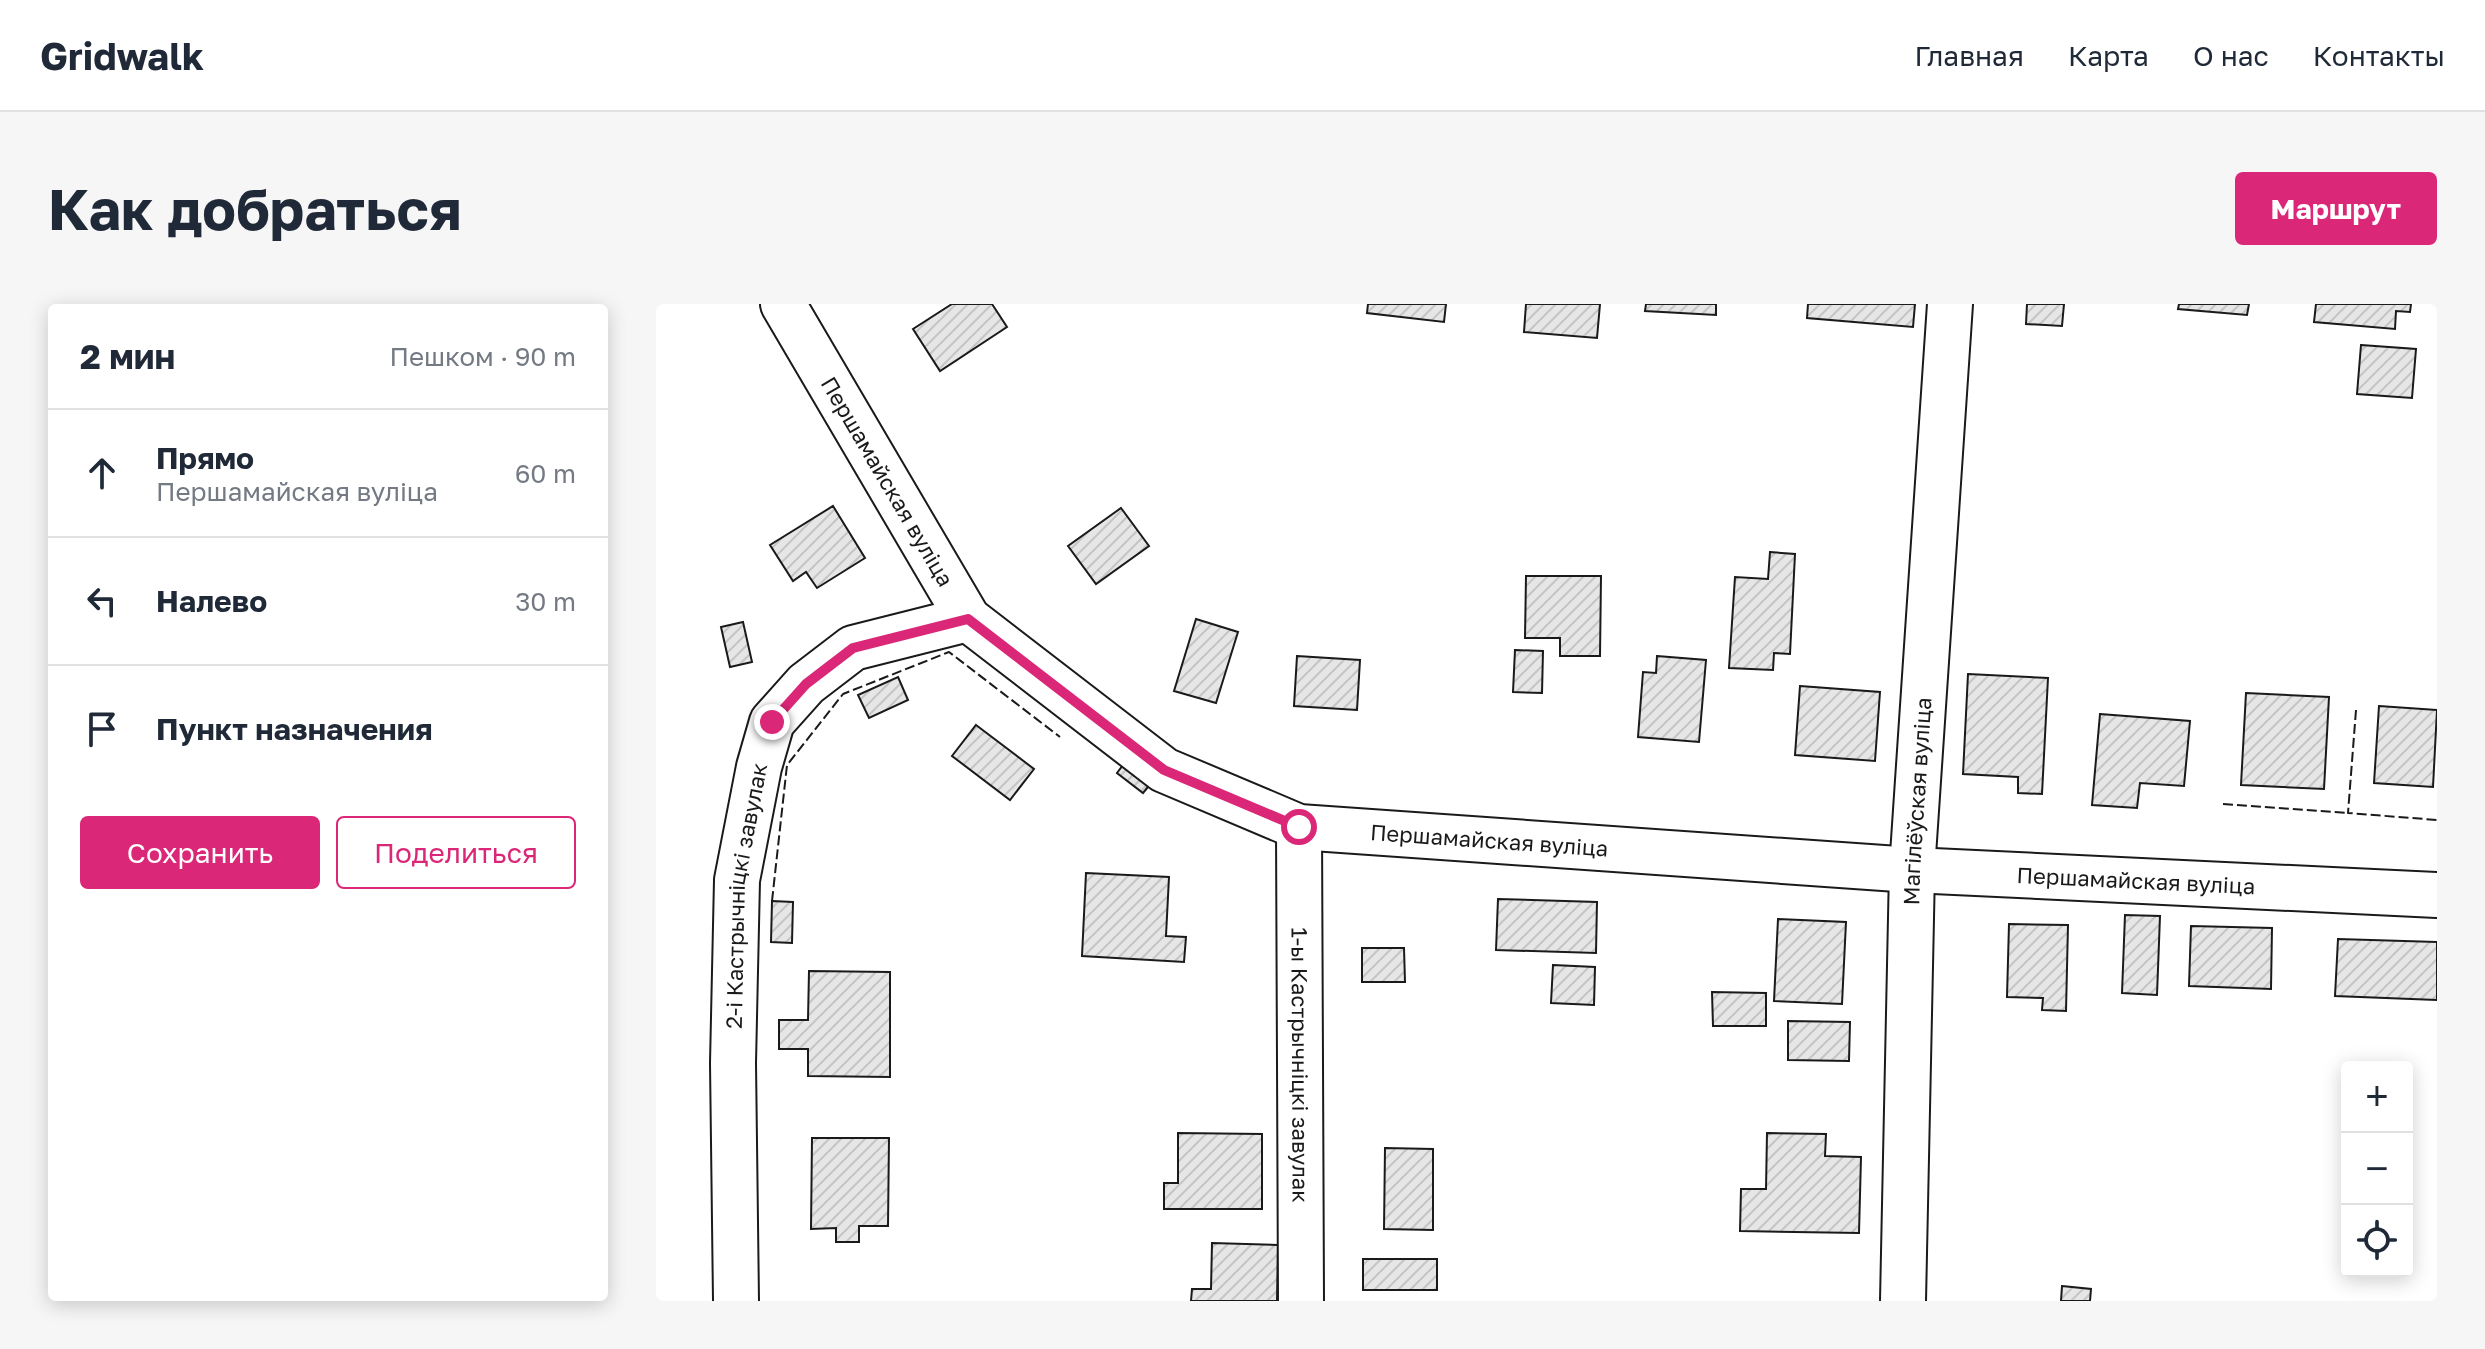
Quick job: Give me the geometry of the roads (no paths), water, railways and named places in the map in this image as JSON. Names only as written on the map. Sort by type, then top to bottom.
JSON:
[{"type":"street","name":"Першамайская вуліца","points":[[783,304],[968,619],[1164,770],[1299,827],[1912,870],[2437,895]]},
{"type":"street","name":"Магілёўская вуліца","points":[[1903,1301],[1912,870],[1950,304]]},
{"type":"street","name":"2-і Кастрычніцкі завулак","points":[[736,1301],[733,1063],[737,880],[759,767],[772,722],[806,684],[853,648],[968,619]]},
{"type":"street","name":"1-ы Кастрычніцкі завулак","points":[[1299,827],[1301,1301]]}]
